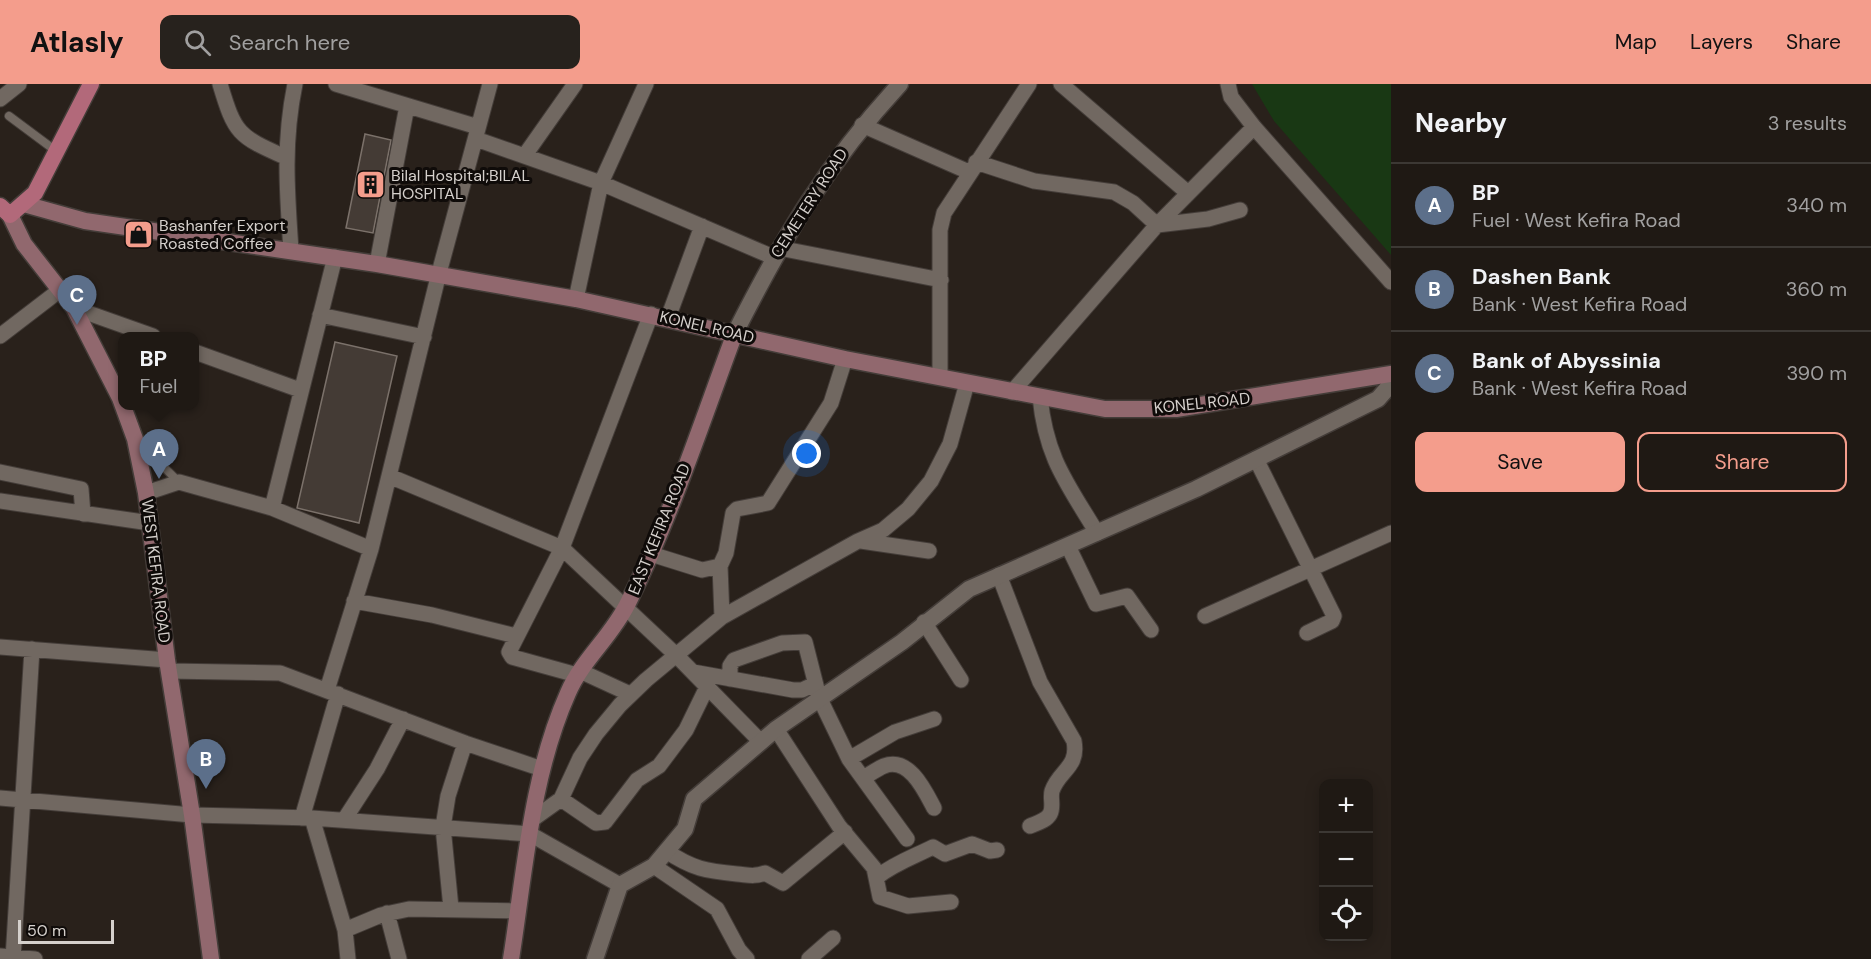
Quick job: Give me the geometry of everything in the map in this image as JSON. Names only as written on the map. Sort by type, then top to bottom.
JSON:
[{"type":"main road","points":[[5,211],[24,204],[35,193],[91,84]]},
{"type":"main road","name":"KONEL ROAD","points":[[24,204],[85,220],[439,273],[651,314],[845,359],[1105,409],[1176,409],[1391,374]]},
{"type":"main road","name":"WEST KEFIRA ROAD","points":[[5,211],[24,244],[74,308],[118,395]]},
{"type":"main road","name":"EAST KEFIRA ROAD","points":[[511,959],[542,769],[567,694],[579,673],[627,606],[651,554],[735,333]]},
{"type":"main road","name":"WEST KEFIRA ROAD","points":[[124,410],[135,439],[146,493],[168,665],[192,815],[211,959]]},
{"type":"street","points":[[0,99],[18,84]]},
{"type":"street","points":[[220,84],[235,128],[241,135],[285,157]]},
{"type":"street","points":[[291,250],[285,157],[287,120],[295,84]]},
{"type":"street","points":[[336,84],[407,106],[702,226],[776,252],[941,280]]},
{"type":"street","points":[[348,959],[345,930],[307,818],[332,692],[354,601],[371,549],[439,273],[489,84]]},
{"type":"street","points":[[525,155],[575,84]]},
{"type":"street","points":[[576,299],[601,183],[646,84]]},
{"type":"street","name":"CEMETERY ROAD","points":[[735,333],[776,252],[826,172],[862,125],[900,84]]},
{"type":"street","points":[[940,376],[940,230],[944,213],[1029,84]]},
{"type":"street","points":[[1061,84],[1188,193]]},
{"type":"street","points":[[1228,84],[1231,97],[1254,127],[1391,282]]},
{"type":"street","points":[[377,264],[407,106]]},
{"type":"street","points":[[862,125],[973,167],[1034,181],[1113,192],[1133,202],[1157,225]]},
{"type":"street","points":[[1012,392],[1157,225],[1254,127]]},
{"type":"street","points":[[1157,225],[1208,219],[1240,210]]},
{"type":"street","points":[[668,318],[702,226]]},
{"type":"street","points":[[272,508],[335,257]]},
{"type":"street","points":[[0,336],[60,290]]},
{"type":"street","points":[[74,308],[142,332]]},
{"type":"street","points":[[630,694],[579,673],[510,656],[510,648],[562,548],[651,314]]},
{"type":"street","points":[[320,315],[424,337]]},
{"type":"street","points":[[199,353],[300,390]]},
{"type":"street","points":[[722,617],[720,567],[726,553],[733,513],[737,509],[768,503],[831,403],[845,359]]},
{"type":"street","points":[[531,826],[561,799],[580,758],[630,694],[676,655],[722,617],[858,541],[883,530],[908,509],[932,481],[950,444],[967,383]]},
{"type":"street","points":[[595,959],[620,885],[654,866],[685,829],[694,799],[817,691],[902,642],[924,622],[969,589],[1097,533],[1256,459],[1378,399],[1391,384]]},
{"type":"street","points":[[1040,397],[1045,436],[1053,460],[1097,533]]},
{"type":"street","points":[[1256,459],[1312,567],[1334,618],[1307,633]]},
{"type":"street","points":[[0,472],[77,487],[82,492],[83,514]]},
{"type":"street","points":[[389,476],[562,548],[627,606],[693,672],[706,689],[761,742]]},
{"type":"street","points":[[146,493],[179,482],[272,508],[371,549]]},
{"type":"street","points":[[0,501],[150,523]]},
{"type":"street","points":[[1204,616],[1391,533]]},
{"type":"street","points":[[858,541],[929,551]]},
{"type":"street","points":[[1068,546],[1096,604],[1127,596],[1151,630]]},
{"type":"street","points":[[651,554],[702,570],[720,567]]},
{"type":"street","points":[[999,575],[1040,682],[1074,741],[1076,751],[1072,763],[1052,791],[1051,812],[1048,817],[1030,826]]},
{"type":"street","points":[[354,601],[432,615],[516,636]]},
{"type":"street","points":[[924,622],[961,680]]},
{"type":"street","points":[[730,679],[730,666],[734,660],[782,643],[802,641],[806,644],[817,691],[849,759],[907,839]]},
{"type":"street","points":[[0,646],[168,665],[280,673],[465,743],[542,769]]},
{"type":"street","points":[[32,649],[9,958],[35,959]]},
{"type":"street","points":[[693,672],[793,690],[817,691]]},
{"type":"street","points":[[561,799],[596,823],[605,822],[637,780],[658,766],[686,730],[706,689]]},
{"type":"street","points":[[344,820],[377,770],[403,719]]},
{"type":"street","points":[[849,759],[896,732],[934,719]]},
{"type":"street","points":[[776,729],[845,832],[874,868],[878,893],[886,900],[916,906],[951,902]]},
{"type":"street","points":[[451,908],[443,827],[448,796],[465,743]]},
{"type":"street","points":[[863,778],[886,765],[897,765],[921,782],[934,808]]},
{"type":"street","points":[[0,798],[192,815],[307,818],[443,827],[531,826],[620,885]]},
{"type":"street","points":[[666,851],[687,865],[707,872],[755,878],[765,873],[783,883],[845,832]]},
{"type":"street","points":[[877,877],[894,864],[916,857],[933,847],[945,854],[972,844],[990,851],[997,850]]},
{"type":"street","points":[[654,866],[717,909],[739,950],[747,959]]},
{"type":"street","points":[[345,930],[387,913],[409,909],[519,911]]},
{"type":"street","points":[[387,913],[399,959]]},
{"type":"street","points":[[809,959],[833,938]]},
{"type":"lane","points":[[9,116],[56,152]]},
{"type":"lane","points":[[135,439],[179,482]]},
{"type":"green space","points":[[1252,84],[1391,84],[1391,255],[1274,121]]},
{"type":"building","name":"Bilal Hospital;BILAL HOSPITAL","points":[[365,134],[391,140],[373,233],[346,228]]},
{"type":"building","points":[[335,342],[397,356],[359,523],[297,508]]},
{"type":"place","name":"Bilal Hospital;BILAL HOSPITAL","points":[[370,184]]},
{"type":"place","name":"Bashanfer Export Roasted Coffee","points":[[138,234]]},
{"type":"place","name":"Bank of Abyssinia","points":[[77,325]]},
{"type":"place","name":"BP","points":[[159,479]]},
{"type":"place","name":"Dashen Bank","points":[[206,789]]}]
